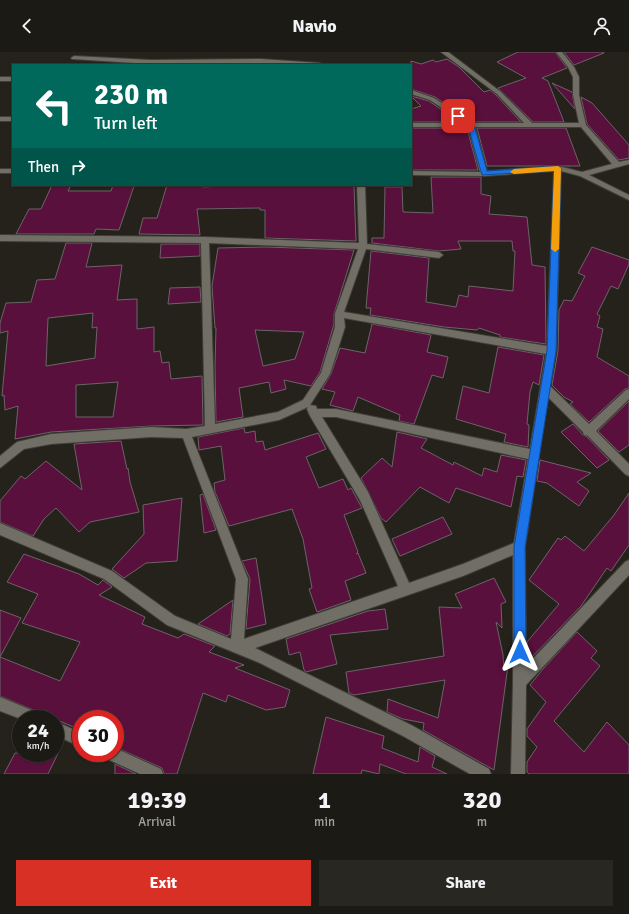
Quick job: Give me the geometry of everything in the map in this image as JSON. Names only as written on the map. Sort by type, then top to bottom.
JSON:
[{"type":"street","points":[[444,52],[499,93],[529,124]]},
{"type":"street","points":[[559,52],[571,67],[576,77],[576,95],[583,125],[617,165]]},
{"type":"street","points":[[75,55],[160,62],[240,60],[311,64]]},
{"type":"street","points":[[0,79],[12,79]]},
{"type":"street","points":[[412,92],[432,99],[471,125],[484,174]]},
{"type":"street","points":[[0,119],[12,119]]},
{"type":"street","points":[[412,124],[583,125]]},
{"type":"street","points":[[582,174],[629,162]]},
{"type":"street","points":[[518,774],[520,547],[551,351],[558,168]]},
{"type":"street","points":[[412,173],[484,174],[558,168],[582,174],[629,198]]},
{"type":"street","points":[[1,172],[12,171]]},
{"type":"street","points":[[0,463],[22,445],[51,440],[151,432],[186,434],[279,416],[306,403],[325,374],[340,327],[339,314],[363,246],[362,186]]},
{"type":"street","points":[[0,238],[205,240],[363,246],[439,255]]},
{"type":"street","points":[[205,240],[210,429]]},
{"type":"street","points":[[339,314],[551,351]]},
{"type":"street","points":[[545,387],[629,472]]},
{"type":"street","points":[[588,432],[629,393]]},
{"type":"street","points":[[306,403],[314,413],[364,496],[406,590]]},
{"type":"street","points":[[314,413],[336,413],[534,455]]},
{"type":"street","points":[[186,434],[242,579],[237,648]]},
{"type":"street","points":[[0,529],[108,575],[171,620],[264,658],[408,731],[484,774]]},
{"type":"street","points":[[237,648],[463,570],[520,547]]},
{"type":"street","points":[[520,682],[629,566]]},
{"type":"street","points":[[0,704],[14,710]]},
{"type":"street","points":[[124,759],[156,774]]},
{"type":"building","points":[[518,52],[555,52],[567,68],[542,78],[548,81],[564,122],[533,122],[498,88],[526,78],[497,62]]},
{"type":"building","points":[[564,52],[604,52],[604,53],[574,65]]},
{"type":"building","points":[[447,59],[459,67],[484,92],[490,90],[496,95],[521,122],[472,122],[435,97],[412,89],[411,61],[421,64],[433,60],[436,62]]},
{"type":"building","points":[[552,83],[572,92],[575,109]]},
{"type":"building","points":[[412,96],[429,101],[459,122],[412,122],[412,109],[421,106]]},
{"type":"building","points":[[581,97],[592,103],[629,145],[629,158],[619,160],[587,124]]},
{"type":"building","points":[[412,128],[467,128],[478,170],[412,170]]},
{"type":"building","points":[[477,128],[566,128],[580,166],[487,166]]},
{"type":"building","points":[[431,177],[481,177],[481,194],[491,196],[489,214],[527,217],[532,265],[545,267],[546,344],[500,337],[500,335],[479,328],[477,330],[444,327],[370,315],[371,308],[366,308],[371,251],[429,258],[426,302],[456,307],[459,295],[468,297],[469,286],[513,291],[515,251],[513,251],[512,241],[458,241],[461,249],[439,251],[372,243],[372,238],[384,238],[385,187],[402,187],[403,212],[433,213]]},
{"type":"building","points":[[52,186],[70,186],[68,191],[111,191],[113,186],[134,186],[119,230],[96,229],[94,234],[16,234],[29,209],[41,209]]},
{"type":"building","points":[[167,186],[354,186],[356,241],[265,238],[265,210],[260,210],[260,208],[197,209],[200,235],[139,234],[143,218],[157,218]]},
{"type":"building","points":[[66,243],[92,243],[86,267],[122,265],[117,300],[137,299],[137,329],[154,327],[154,352],[160,351],[162,363],[169,362],[171,379],[202,376],[203,425],[151,426],[51,432],[15,439],[18,406],[5,410],[4,395],[2,396],[8,331],[0,333],[0,323],[6,303],[31,302],[37,280],[55,279]],"holes":[[[93,313],[92,328],[97,327],[95,358],[46,366],[48,318]],[[118,382],[113,417],[76,417],[76,385]]]},
{"type":"building","points":[[161,244],[200,244],[200,256],[160,258]]},
{"type":"building","points":[[266,247],[354,250],[334,314],[334,324],[320,372],[311,386],[284,380],[286,389],[271,393],[269,382],[239,388],[243,417],[216,422],[216,328],[212,286],[218,248]],"holes":[[[255,330],[304,332],[295,359],[263,366]]]},
{"type":"building","points":[[592,247],[629,260],[629,264],[618,289],[611,286],[597,314],[600,316],[597,327],[603,329],[597,357],[629,376],[629,388],[625,389],[589,422],[570,404],[573,402],[564,397],[552,385],[558,351],[559,310],[564,300],[572,301],[585,276],[578,273]]},
{"type":"building","points":[[200,287],[201,302],[168,304],[170,288]]},
{"type":"building","points":[[372,324],[431,335],[427,352],[448,357],[443,378],[432,375],[414,424],[399,421],[400,415],[358,397],[353,411],[330,405],[335,392],[322,389],[331,374],[340,348],[365,353]]},
{"type":"building","points":[[498,347],[544,355],[539,385],[533,382],[530,392],[527,424],[529,425],[528,447],[504,442],[506,434],[456,419],[463,386],[489,393]]},
{"type":"building","points":[[629,401],[629,445],[619,452],[598,431]]},
{"type":"building","points":[[573,424],[609,460],[597,468],[561,432]]},
{"type":"building","points":[[244,428],[245,433],[255,431],[256,442],[263,441],[265,450],[318,433],[326,449],[306,457],[319,488],[343,479],[348,490],[351,488],[362,508],[344,515],[358,552],[356,554],[358,553],[366,573],[345,581],[351,600],[317,612],[309,589],[312,588],[303,539],[292,509],[229,526],[215,492],[214,483],[225,480],[221,446],[199,450],[198,437]]},
{"type":"building","points":[[397,432],[427,439],[421,448],[453,465],[454,462],[482,476],[484,468],[497,472],[501,455],[526,460],[523,477],[517,476],[511,507],[456,488],[449,503],[420,487],[386,522],[381,518],[361,478],[382,458],[392,467]]},
{"type":"building","points":[[121,441],[130,482],[139,512],[90,522],[79,532],[56,508],[44,519],[33,536],[0,522],[0,501],[21,476],[25,479],[46,461],[82,490],[74,444]]},
{"type":"building","points":[[540,460],[591,473],[577,482],[589,491],[579,506],[547,483],[537,481]]},
{"type":"building","points":[[629,493],[629,545],[611,571],[607,568],[581,606],[531,658],[527,654],[527,642],[559,604],[529,580],[558,538],[561,540],[565,536],[584,551],[614,515]]},
{"type":"building","points":[[203,494],[216,530],[204,533],[200,495]]},
{"type":"building","points":[[182,498],[177,561],[146,563],[124,578],[112,569],[144,534],[143,505]]},
{"type":"building","points":[[443,517],[452,534],[400,556],[392,539]]},
{"type":"building","points":[[24,554],[79,574],[98,585],[103,580],[112,587],[99,595],[145,617],[142,624],[178,638],[184,634],[215,646],[209,652],[244,665],[235,668],[290,690],[285,707],[266,710],[228,695],[226,702],[203,693],[177,774],[164,774],[162,768],[124,751],[124,710],[72,710],[72,726],[64,723],[64,710],[33,710],[0,696],[0,657],[60,681],[80,642],[22,623],[38,594],[7,582]]},
{"type":"building","points":[[256,558],[266,624],[246,629],[250,579],[242,561]]},
{"type":"building","points":[[494,578],[506,602],[501,604],[502,628],[496,622],[503,655],[504,671],[508,665],[494,770],[423,730],[424,723],[403,719],[387,712],[388,699],[438,718],[445,680],[354,695],[349,693],[346,672],[444,656],[439,607],[462,608],[455,594]]},
{"type":"building","points":[[233,600],[230,634],[227,636],[198,624]]},
{"type":"building","points":[[385,609],[388,629],[330,635],[337,664],[306,672],[304,670],[300,652],[289,655],[286,639],[368,611]]},
{"type":"building","points":[[0,610],[21,618],[0,657]]},
{"type":"building","points":[[577,632],[597,651],[591,658],[600,666],[554,721],[584,752],[607,722],[629,745],[629,774],[529,774],[527,772],[527,762],[537,747],[527,736],[527,729],[546,702],[530,685]]},
{"type":"building","points":[[326,717],[384,736],[382,748],[418,762],[420,747],[435,756],[432,767],[447,774],[406,774],[380,764],[379,774],[362,770],[361,774],[313,774]]},
{"type":"building","points":[[12,759],[12,762],[54,762],[48,774],[4,774]]},
{"type":"building","points":[[115,764],[136,774],[115,774]]},
{"type":"slow traffic","points":[[514,172],[558,168],[555,249]]},
{"type":"route","points":[[458,116],[471,125],[484,174],[558,168],[551,351],[520,547],[520,652]]}]
